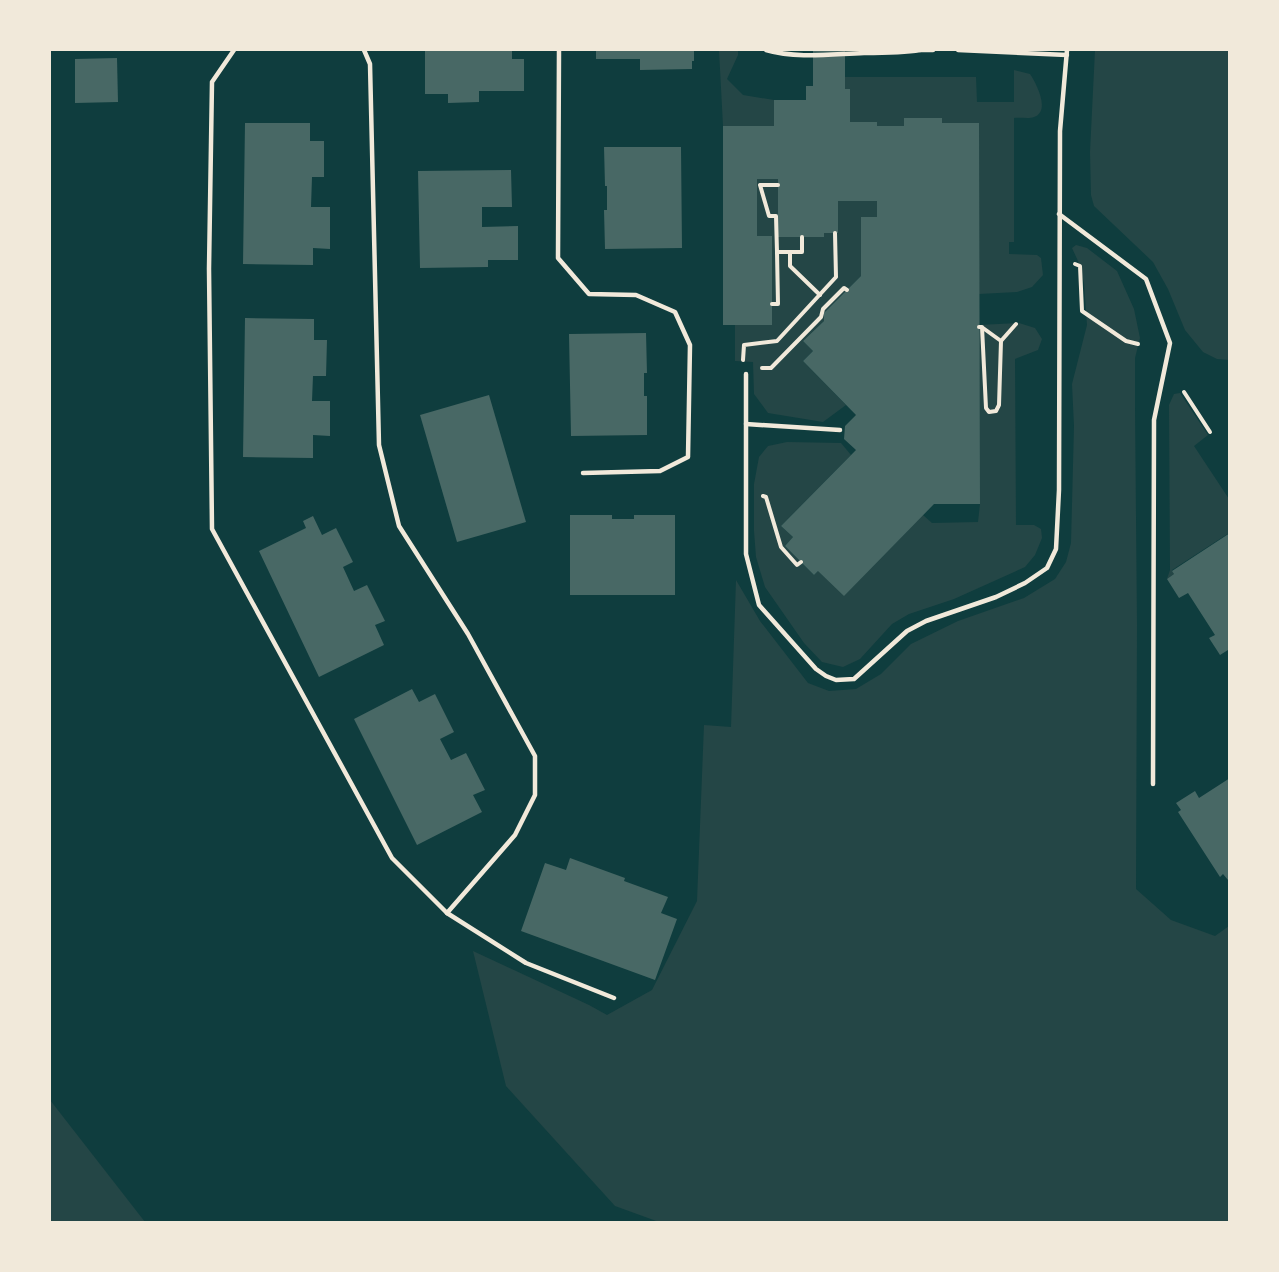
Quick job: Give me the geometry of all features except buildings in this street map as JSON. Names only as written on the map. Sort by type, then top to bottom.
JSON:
[{"type":"lane","points":[[234,50],[212,82],[208,269],[212,530],[392,858],[447,913],[526,963],[614,998]]},
{"type":"lane","points":[[364,50],[370,64],[379,445],[399,526],[468,634],[535,756],[535,795],[514,835],[447,913]]},
{"type":"lane","points":[[559,50],[558,258],[589,294],[636,295],[675,312],[690,345],[688,457],[660,471],[583,473]]},
{"type":"lane","points":[[766,50],[785,54],[933,50]]},
{"type":"lane","points":[[746,374],[746,554],[759,605],[816,669],[826,676],[836,680],[854,679],[907,631],[926,621],[996,597],[1025,583],[1047,568],[1056,549],[1059,490],[1060,131],[1068,51],[958,50]]},
{"type":"lane","points":[[1059,214],[1146,279],[1170,343],[1154,420],[1153,784]]},
{"type":"lane","points":[[746,424],[840,430]]},
{"type":"path","points":[[772,304],[778,304],[776,216],[769,216],[760,185],[778,185]]},
{"type":"path","points":[[743,360],[744,345],[777,341],[836,277],[835,232]]},
{"type":"path","points":[[777,252],[802,252],[802,237]]},
{"type":"path","points":[[790,252],[790,266],[820,295]]},
{"type":"path","points":[[1059,257],[1080,266],[1082,310],[1126,341],[1138,344]]},
{"type":"path","points":[[755,368],[771,368],[821,317],[823,309],[844,288],[847,290]]},
{"type":"path","points":[[1001,341],[981,327],[986,408],[989,412],[996,411],[999,405],[1001,341],[1016,324]]},
{"type":"path","points":[[1184,392],[1210,432]]},
{"type":"path","points":[[760,495],[766,497],[781,548],[797,566],[801,562]]},
{"type":"shaded area","points":[[719,50],[738,50],[727,79],[743,95],[774,100],[774,126],[723,126]]},
{"type":"shaded area","points":[[1095,50],[1229,50],[1229,360],[1217,359],[1203,352],[1185,330],[1168,289],[1153,262],[1094,206],[1091,195],[1090,152]]},
{"type":"shaded area","points":[[1014,70],[1030,74],[1042,103],[1039,114],[1034,117],[1014,118],[1014,242],[1009,242],[1009,254],[1037,255],[1041,258],[1043,275],[1032,287],[1017,292],[979,294],[979,123],[942,123],[904,118],[904,126],[877,126],[877,122],[850,122],[845,77],[976,77],[977,102],[1014,102]]},
{"type":"shaded area","points":[[757,179],[778,179],[824,237],[824,233],[838,233],[838,201],[877,201],[877,217],[861,276],[824,313],[824,321],[803,341],[813,351],[803,361],[846,405],[823,422],[768,413],[754,394],[753,362],[735,361],[735,325],[772,325],[772,236],[757,236]]},
{"type":"shaded area","points":[[1076,245],[1087,248],[1117,271],[1134,309],[1140,338],[1135,358],[1136,889],[1171,920],[1215,936],[1229,926],[1229,1222],[659,1222],[615,1206],[506,1086],[473,951],[607,1015],[652,990],[697,901],[704,725],[731,727],[736,580],[760,621],[808,683],[829,691],[856,689],[881,674],[911,644],[958,621],[1024,598],[1055,579],[1066,562],[1071,543],[1074,426],[1072,384],[1087,325],[1084,283],[1072,248]]},
{"type":"shaded area","points":[[1019,323],[1035,328],[1042,339],[1038,350],[1015,359],[1016,525],[1034,525],[1041,529],[1042,538],[1035,555],[1025,567],[954,599],[909,614],[892,624],[860,659],[843,667],[822,662],[804,643],[765,587],[756,557],[754,531],[754,484],[759,457],[768,446],[787,442],[841,443],[851,455],[781,526],[793,537],[785,546],[814,575],[923,515],[932,523],[978,522],[980,504],[979,325]]},
{"type":"shaded area","points":[[1180,393],[1208,435],[1194,446],[1229,499],[1229,533],[1172,570],[1174,574],[1167,579],[1170,570],[1169,405],[1174,394]]},
{"type":"shaded area","points":[[50,1100],[145,1222],[50,1222]]}]
